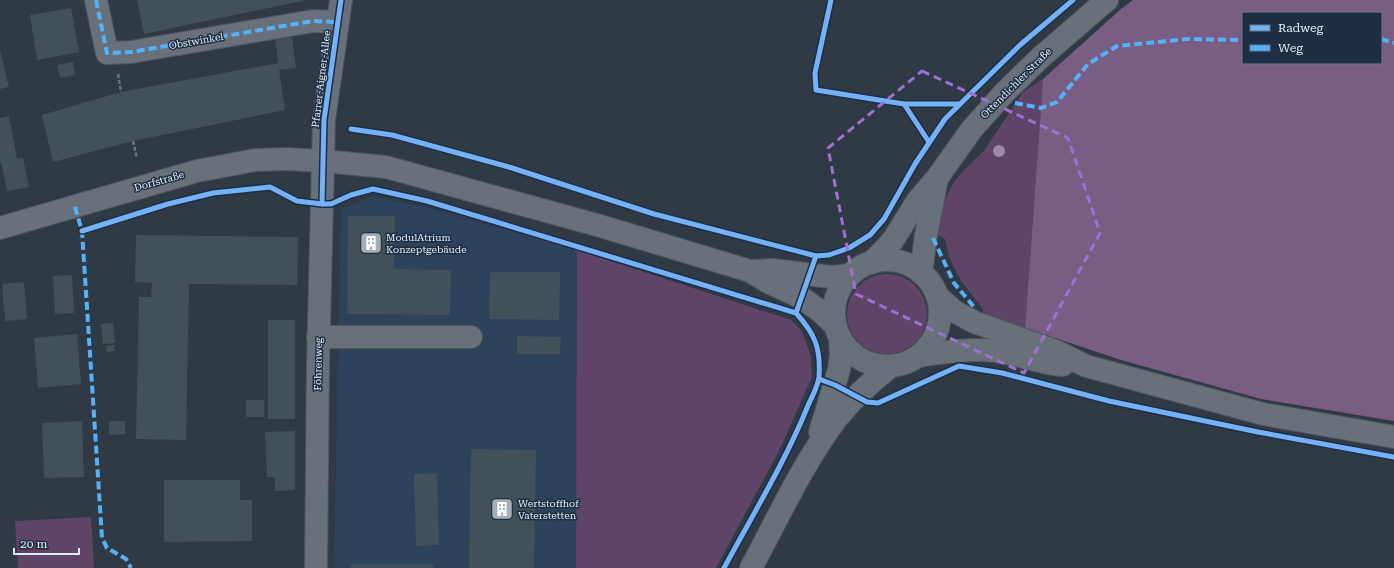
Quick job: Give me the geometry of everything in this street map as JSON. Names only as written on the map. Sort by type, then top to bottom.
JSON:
[{"type":"street","name":"Obstwinkel","points":[[96,0],[107,53],[131,52],[313,21],[337,22]]},
{"type":"street","name":"Pfarrer-Aigner-Allee","points":[[323,161],[324,120],[341,0]]},
{"type":"street","name":"Ottendichler Straße","points":[[871,263],[886,248],[918,200],[938,178],[972,128],[1005,92],[1041,57],[1107,0]]},
{"type":"street","name":"Dorfstraße","points":[[0,228],[197,171],[255,160],[286,159],[323,161],[386,168],[597,225],[750,271]]},
{"type":"street","name":"Föhrenweg","points":[[316,568],[318,337],[323,161]]},
{"type":"street","name":"Ottendichler Straße","points":[[921,273],[926,234],[938,178]]},
{"type":"street","points":[[814,451],[839,370],[841,355],[834,312],[836,299],[842,286],[850,275],[856,270],[871,263],[887,261],[902,263],[921,273],[931,283],[940,307],[938,329],[919,356]]},
{"type":"street","points":[[750,271],[773,270],[831,277],[850,275]]},
{"type":"street","points":[[750,271],[766,281],[802,298],[821,312],[838,331],[846,347],[856,356],[866,362],[879,366],[892,366],[901,364],[919,356],[954,350],[998,352],[1053,364],[1086,366]]},
{"type":"street","points":[[937,296],[954,312],[974,322],[1056,351],[1086,366],[1263,414],[1394,437]]},
{"type":"street","points":[[318,337],[472,337]]},
{"type":"street","points":[[751,568],[814,451],[838,416],[869,384],[892,366]]},
{"type":"path","points":[[133,141],[137,158]]},
{"type":"path","points":[[322,204],[331,204],[351,195],[373,189],[396,194]]},
{"type":"path","points":[[487,220],[761,303]]},
{"type":"highlighted area","points":[[922,71],[1068,138],[1100,233],[1024,373],[856,294],[828,148]]},
{"type":"shaded area","points":[[1133,0],[1394,0],[1394,421],[1261,399],[1121,360],[1025,328],[1043,79]]},
{"type":"shaded area","points":[[1043,79],[1025,328],[983,317],[983,309],[961,281],[949,257],[945,239],[935,233],[943,203],[954,182],[962,172],[984,151],[1023,92]]},
{"type":"shaded area","points":[[371,196],[430,208],[577,250],[576,568],[334,568],[341,210]]},
{"type":"shaded area","points":[[577,250],[791,320],[801,330],[811,356],[812,377],[780,449],[716,568],[576,568]]},
{"type":"shaded area","points":[[887,274],[902,277],[915,286],[924,299],[927,314],[924,329],[915,342],[902,351],[887,354],[872,351],[859,342],[850,329],[847,314],[850,299],[859,286],[872,277]]},
{"type":"shaded area","points":[[91,517],[94,568],[18,568],[15,521]]},
{"type":"building","points":[[137,0],[302,0],[302,1],[144,34]]},
{"type":"building","points":[[71,8],[79,52],[37,60],[30,15]]},
{"type":"building","points":[[292,37],[296,68],[279,70],[285,110],[133,141],[53,162],[42,115],[121,92],[278,63],[275,39]]},
{"type":"building","points":[[0,50],[9,87],[0,89]]},
{"type":"building","points":[[73,62],[75,75],[60,78],[57,65]]},
{"type":"building","points":[[9,116],[17,159],[23,158],[29,187],[7,191],[1,162],[0,163],[0,118]]},
{"type":"building","name":"ModulAtrium Konzeptgebäude","points":[[348,216],[395,216],[394,269],[451,270],[450,315],[347,314]]},
{"type":"building","points":[[136,235],[298,237],[297,285],[189,284],[186,440],[136,439],[139,297],[151,297],[152,283],[135,282]]},
{"type":"building","points":[[490,272],[560,272],[559,320],[489,319]]},
{"type":"building","points":[[72,275],[74,313],[55,314],[53,276]]},
{"type":"building","points":[[24,282],[27,319],[5,321],[2,284]]},
{"type":"building","points":[[268,320],[295,320],[295,419],[268,419]]},
{"type":"building","points":[[113,323],[115,343],[103,344],[101,324]]},
{"type":"building","points":[[77,334],[81,384],[38,388],[34,338]]},
{"type":"building","points":[[517,336],[561,337],[560,354],[517,354]]},
{"type":"building","points":[[114,345],[115,351],[107,352],[106,346]]},
{"type":"building","points":[[246,400],[264,400],[264,417],[246,417]]},
{"type":"building","points":[[82,421],[84,477],[44,478],[42,423]]},
{"type":"building","points":[[109,421],[125,421],[125,434],[109,435]]},
{"type":"building","points":[[295,431],[295,490],[275,491],[275,477],[267,477],[265,432]]},
{"type":"building","name":"Wertstoffhof Vaterstetten","points":[[471,449],[536,450],[534,568],[469,568]]},
{"type":"building","points":[[437,473],[439,545],[416,546],[414,474]]},
{"type":"building","points":[[164,480],[240,480],[240,500],[252,500],[252,541],[164,542]]},
{"type":"building","points":[[351,564],[433,564],[433,568],[351,568]]},
{"type":"marked path","points":[[96,0],[107,53],[131,52],[313,21],[337,22]]},
{"type":"marked path","points":[[1015,103],[1041,108],[1057,102],[1088,64],[1117,46],[1188,39],[1242,40]]},
{"type":"marked path","points":[[1382,39],[1394,43]]},
{"type":"marked path","points":[[75,207],[82,231],[102,538],[107,548],[126,559],[131,568]]},
{"type":"marked path","points":[[933,238],[954,283],[974,307]]},
{"type":"cycle path","points":[[322,204],[324,120],[341,0]]},
{"type":"cycle path","points":[[831,0],[815,73],[816,90],[904,104],[929,142]]},
{"type":"cycle path","points":[[351,129],[392,135],[509,167],[654,214],[816,256],[829,255],[849,248],[870,235],[884,219],[915,164],[945,119],[1020,45],[1073,0]]},
{"type":"cycle path","points":[[904,104],[959,104]]},
{"type":"cycle path","points":[[82,231],[168,204],[213,193],[270,187],[297,201],[331,204],[351,195],[373,189],[427,201],[796,313],[808,328],[818,350],[818,381],[789,448],[724,568]]},
{"type":"cycle path","points":[[796,313],[816,256]]},
{"type":"cycle path","points":[[819,379],[835,385],[867,402],[878,403],[959,366],[1002,373],[1109,401],[1258,432],[1394,457]]},
{"type":"place","name":"ModulAtrium Konzeptgebäude","points":[[371,243]]},
{"type":"place","name":"Wertstoffhof Vaterstetten","points":[[502,509]]}]
